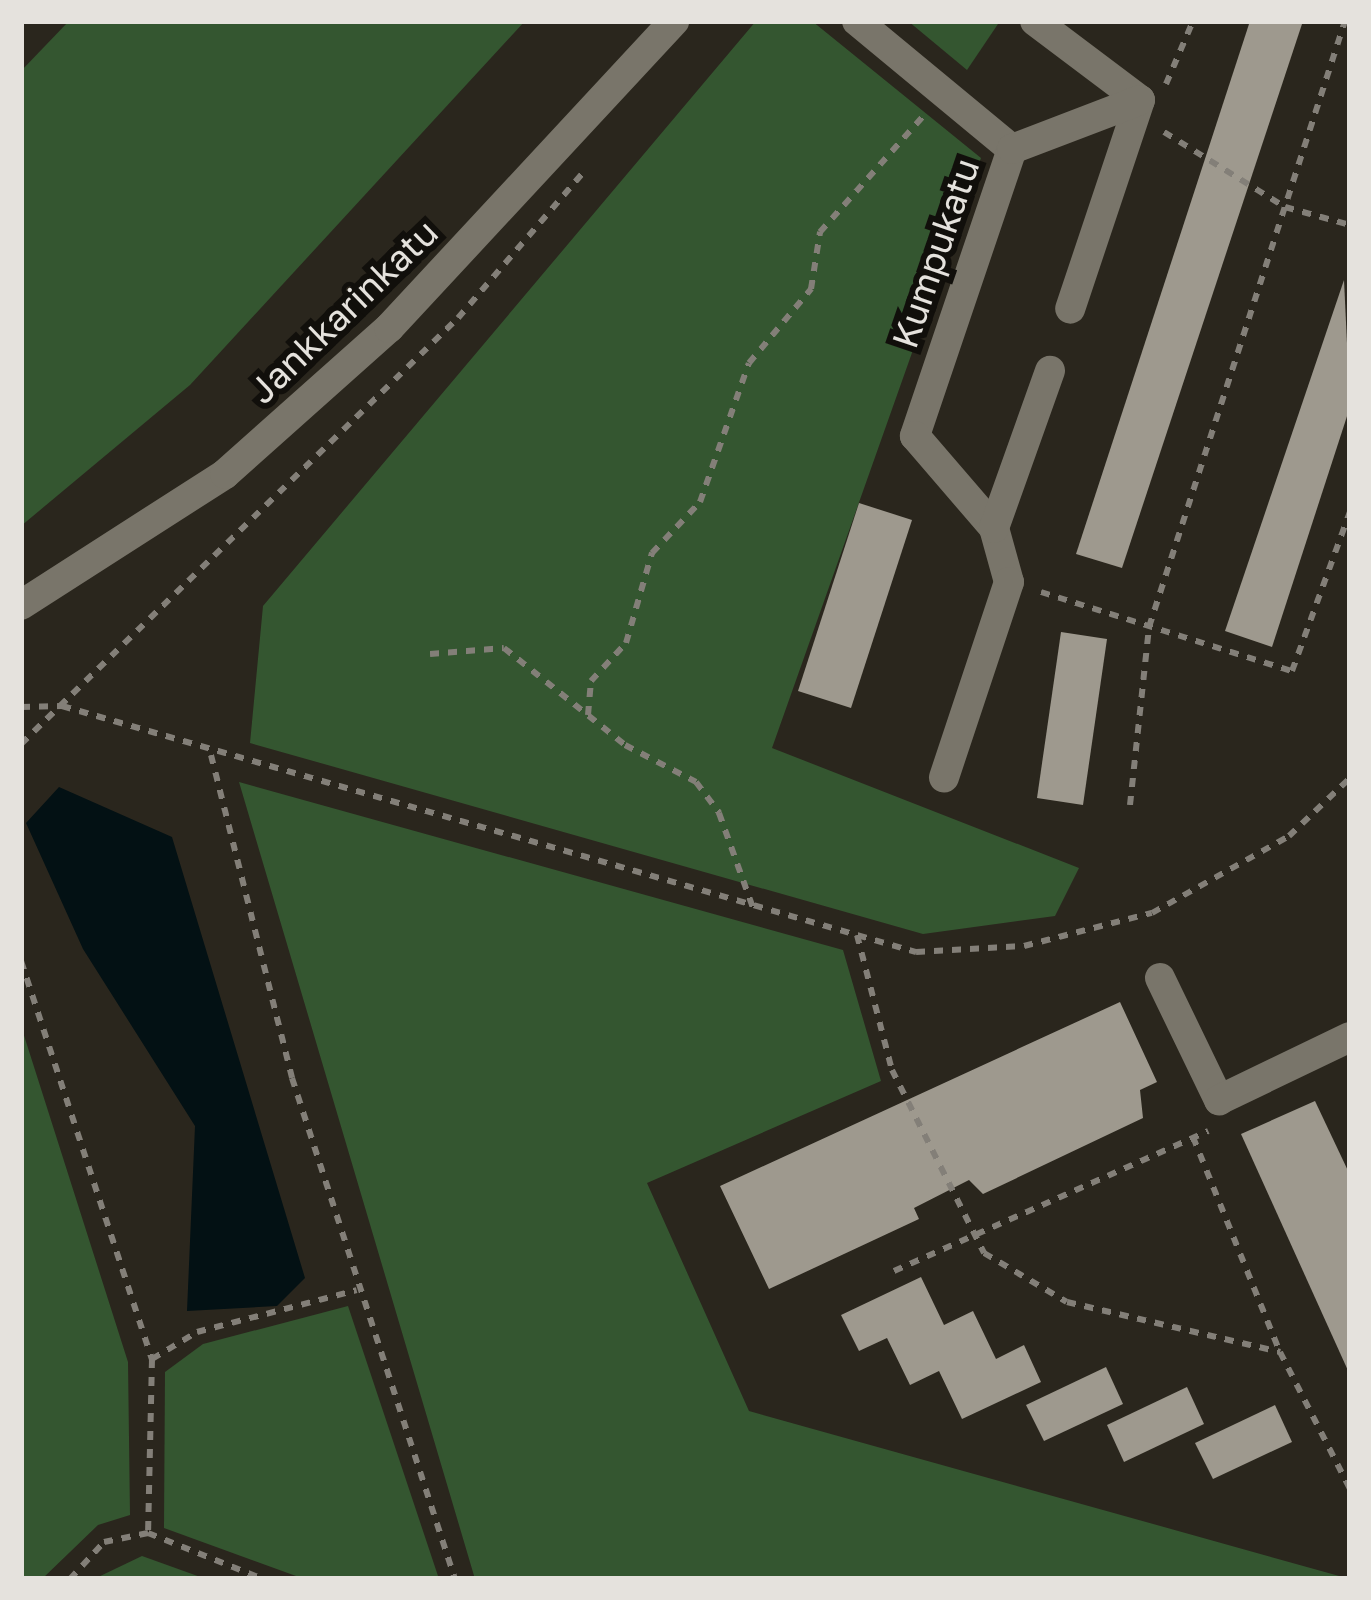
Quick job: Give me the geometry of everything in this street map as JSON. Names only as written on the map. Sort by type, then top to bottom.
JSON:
[{"type":"street","name":"Jankkarinkatu","points":[[21,605],[225,474],[389,328],[674,21]]},
{"type":"street","name":"Kumpukatu","points":[[857,21],[1012,148],[915,436],[994,528]]},
{"type":"street","points":[[1035,21],[1140,100]]},
{"type":"street","points":[[1012,148],[1140,100]]},
{"type":"street","points":[[1070,309],[1140,100]]},
{"type":"street","points":[[944,777],[1009,582],[994,528],[1050,371]]},
{"type":"street","points":[[1160,978],[1220,1100],[1341,1041]]},
{"type":"path","points":[[1193,21],[1161,94],[1140,100],[1165,133],[1285,207],[1350,224]]},
{"type":"path","points":[[1130,805],[1149,627],[1345,21]]},
{"type":"path","points":[[588,716],[591,681],[626,643],[652,553],[700,502],[749,363],[811,289],[820,232],[945,94]]},
{"type":"path","points":[[21,744],[458,318],[593,161]]},
{"type":"path","points":[[1009,582],[1292,671],[1350,512]]},
{"type":"path","points":[[430,654],[504,647],[588,716],[696,782],[718,814],[753,908]]},
{"type":"path","points":[[21,706],[62,706],[211,754],[916,952],[1024,946],[1152,913],[1289,836],[1350,778]]},
{"type":"path","points":[[211,754],[357,1290],[455,1579]]},
{"type":"path","points":[[856,935],[892,1070],[984,1253],[1066,1302],[1280,1352]]},
{"type":"path","points":[[21,962],[152,1360],[148,1533]]},
{"type":"path","points":[[894,1271],[973,1231],[1228,1122]]},
{"type":"path","points":[[1193,1137],[1280,1352],[1350,1490]]},
{"type":"path","points":[[152,1360],[197,1332],[357,1290]]},
{"type":"path","points":[[70,1579],[104,1543],[148,1533],[263,1579]]},
{"type":"green space","points":[[69,21],[525,21],[190,385],[21,526],[21,71]]},
{"type":"green space","points":[[756,21],[812,21],[981,158],[772,748],[1079,868],[1055,916],[923,934],[250,743],[263,606]]},
{"type":"green space","points":[[908,21],[1000,21],[967,70]]},
{"type":"green space","points":[[239,782],[843,950],[881,1081],[647,1183],[749,1411],[1350,1579],[475,1579]]},
{"type":"green space","points":[[21,1026],[128,1362],[130,1515],[98,1525],[42,1579],[21,1579]]},
{"type":"green space","points":[[348,1306],[439,1579],[296,1576],[164,1528],[165,1372],[203,1344]]},
{"type":"green space","points":[[142,1556],[206,1579],[94,1579]]},
{"type":"shaded area","points":[[59,787],[172,837],[305,1278],[277,1306],[187,1311],[195,1126],[83,949],[26,823]]},
{"type":"building","points":[[1250,21],[1303,21],[1122,568],[1076,554]]},
{"type":"building","points":[[1344,280],[1350,407],[1272,647],[1225,631]]},
{"type":"building","points":[[859,503],[912,520],[851,708],[798,691]]},
{"type":"building","points":[[1061,632],[1107,639],[1083,805],[1037,798]]},
{"type":"building","points":[[1120,1002],[1157,1082],[1140,1090],[1143,1118],[983,1194],[969,1180],[914,1208],[919,1219],[769,1289],[720,1186]]},
{"type":"building","points":[[1315,1101],[1350,1175],[1350,1375],[1241,1134]]},
{"type":"building","points":[[921,1277],[944,1325],[973,1311],[996,1359],[1024,1345],[1041,1382],[962,1419],[939,1371],[910,1385],[887,1338],[859,1351],[841,1315]]},
{"type":"building","points":[[1106,1367],[1123,1404],[1044,1441],[1026,1405]]},
{"type":"building","points":[[1187,1387],[1204,1424],[1124,1462],[1107,1425]]},
{"type":"building","points":[[1275,1405],[1292,1442],[1213,1479],[1195,1443]]}]
